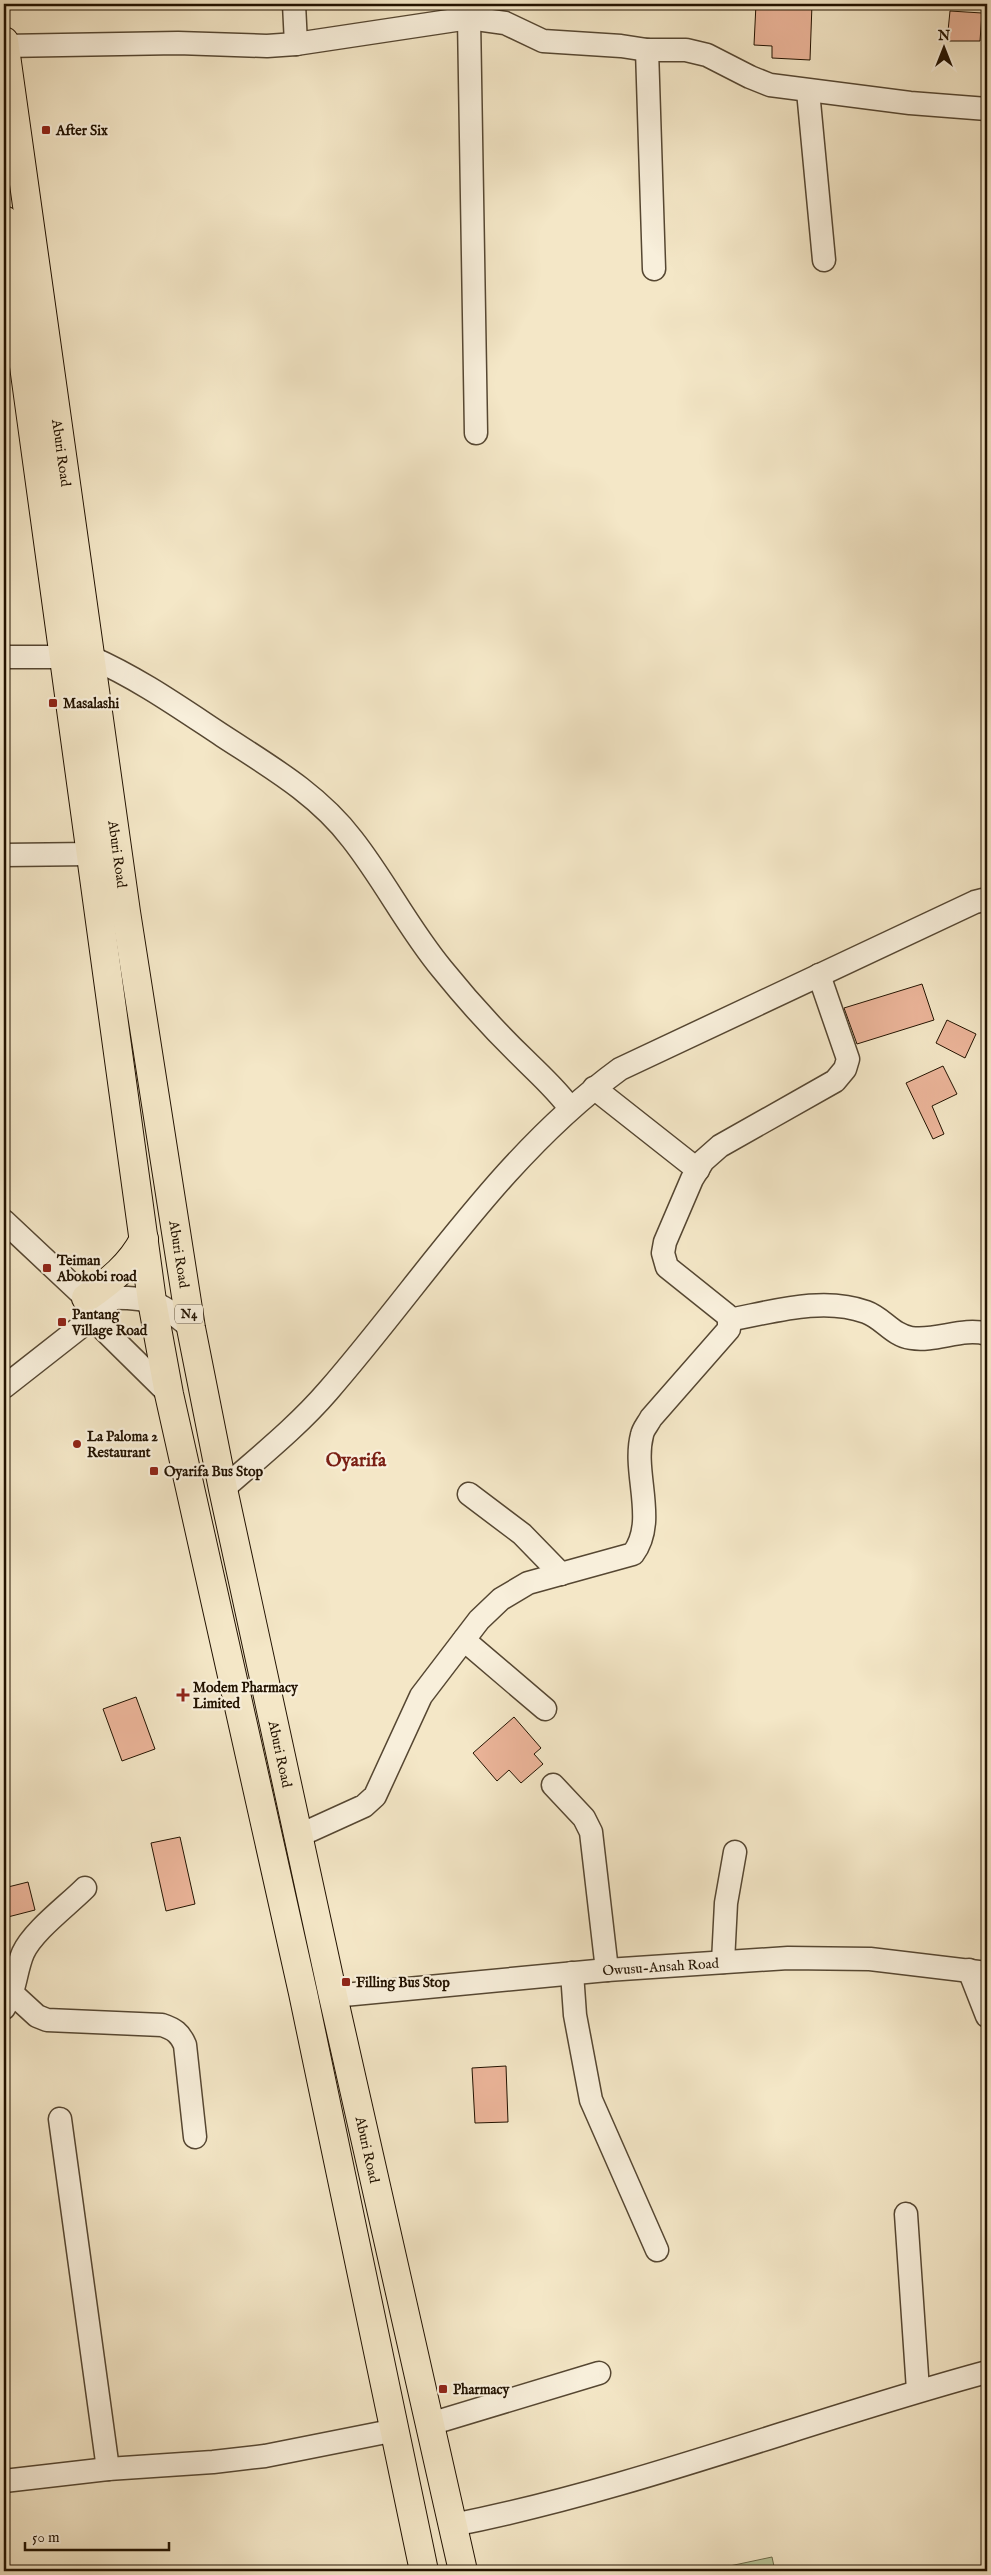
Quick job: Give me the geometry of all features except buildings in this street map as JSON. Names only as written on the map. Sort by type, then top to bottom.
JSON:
[{"type":"highway","name":"Aburi Road","points":[[4,41],[125,902],[191,1328],[223,1489],[298,1836],[462,2571]]},
{"type":"highway","name":"Aburi Road","points":[[4,220],[152,1301],[169,1394],[302,1993],[396,2430],[424,2571]]},
{"type":"highway","points":[[89,1308],[127,1264],[144,1239]]},
{"type":"street","points":[[294,4],[296,44]]},
{"type":"street","points":[[470,18],[476,433]]},
{"type":"street","points":[[4,46],[178,43],[267,46],[296,44],[470,18],[505,23],[543,41],[621,46],[647,50],[686,50],[707,55],[770,85],[808,91],[987,109]]},
{"type":"street","points":[[647,50],[654,269]]},
{"type":"street","points":[[808,91],[824,260]]},
{"type":"street","points":[[4,657],[63,657]]},
{"type":"street","points":[[90,657],[141,681],[277,770],[324,806],[352,838],[392,895],[409,926],[442,969],[487,1021],[552,1085],[570,1108]]},
{"type":"street","points":[[4,855],[90,854]]},
{"type":"street","points":[[223,1489],[327,1392],[502,1177],[570,1108],[594,1088],[620,1069],[975,902],[987,899]]},
{"type":"street","points":[[298,1836],[364,1806],[375,1796],[421,1696],[479,1620],[501,1599],[528,1583],[633,1554],[642,1542],[644,1527],[639,1448],[642,1433],[652,1418],[729,1330],[727,1315],[667,1267],[663,1260],[665,1242],[698,1170],[704,1161],[720,1146],[835,1081],[845,1069],[848,1059],[819,975]]},
{"type":"street","points":[[594,1088],[698,1170]]},
{"type":"street","points":[[4,1221],[169,1394]]},
{"type":"street","points":[[4,1387],[89,1308],[113,1298],[152,1301],[168,1308],[191,1328]]},
{"type":"street","points":[[729,1320],[808,1306],[835,1306],[866,1312],[899,1336],[914,1339],[985,1333]]},
{"type":"street","points":[[469,1494],[522,1534],[561,1574]]},
{"type":"street","points":[[464,1640],[545,1709]]},
{"type":"street","points":[[554,1785],[584,1818],[591,1832],[607,1970]]},
{"type":"street","points":[[723,1962],[726,1904],[735,1852]]},
{"type":"street","points":[[85,1888],[31,1940],[23,1954],[8,2001],[46,2020],[162,2025],[173,2028],[181,2036],[185,2045],[195,2137]]},
{"type":"street","name":"Owusu-Ansah Road","points":[[333,1996],[607,1970],[788,1958],[870,1959],[978,1971]]},
{"type":"street","points":[[978,1971],[987,2016]]},
{"type":"street","points":[[572,1973],[576,2015],[591,2100],[657,2250]]},
{"type":"street","points":[[60,2119],[108,2469]]},
{"type":"street","points":[[906,2214],[918,2390]]},
{"type":"street","points":[[453,2525],[568,2500],[918,2390],[987,2372]]},
{"type":"street","points":[[430,2424],[599,2373]]},
{"type":"street","points":[[4,2481],[108,2469],[213,2462],[265,2456],[396,2430]]},
{"type":"green space","points":[[772,2557],[775,2571],[706,2571]]},
{"type":"place","name":"After Six","points":[[46,130]]},
{"type":"place","name":"Masalashi","points":[[53,703]]},
{"type":"place","name":"Teiman Abokobi road","points":[[47,1268]]},
{"type":"place","name":"Pantang Village Road","points":[[62,1322]]},
{"type":"place","name":"La Paloma 2 Restaurant","points":[[77,1444]]},
{"type":"place","name":"Oyarifa Bus Stop","points":[[154,1471]]},
{"type":"place","name":"Modem Pharmacy Limited","points":[[183,1695]]},
{"type":"place","name":"Filling Bus Stop","points":[[346,1982]]},
{"type":"place","name":"Pharmacy","points":[[443,2389]]},
{"type":"district","name":"Oyarifa","points":[[356,1459]]}]
